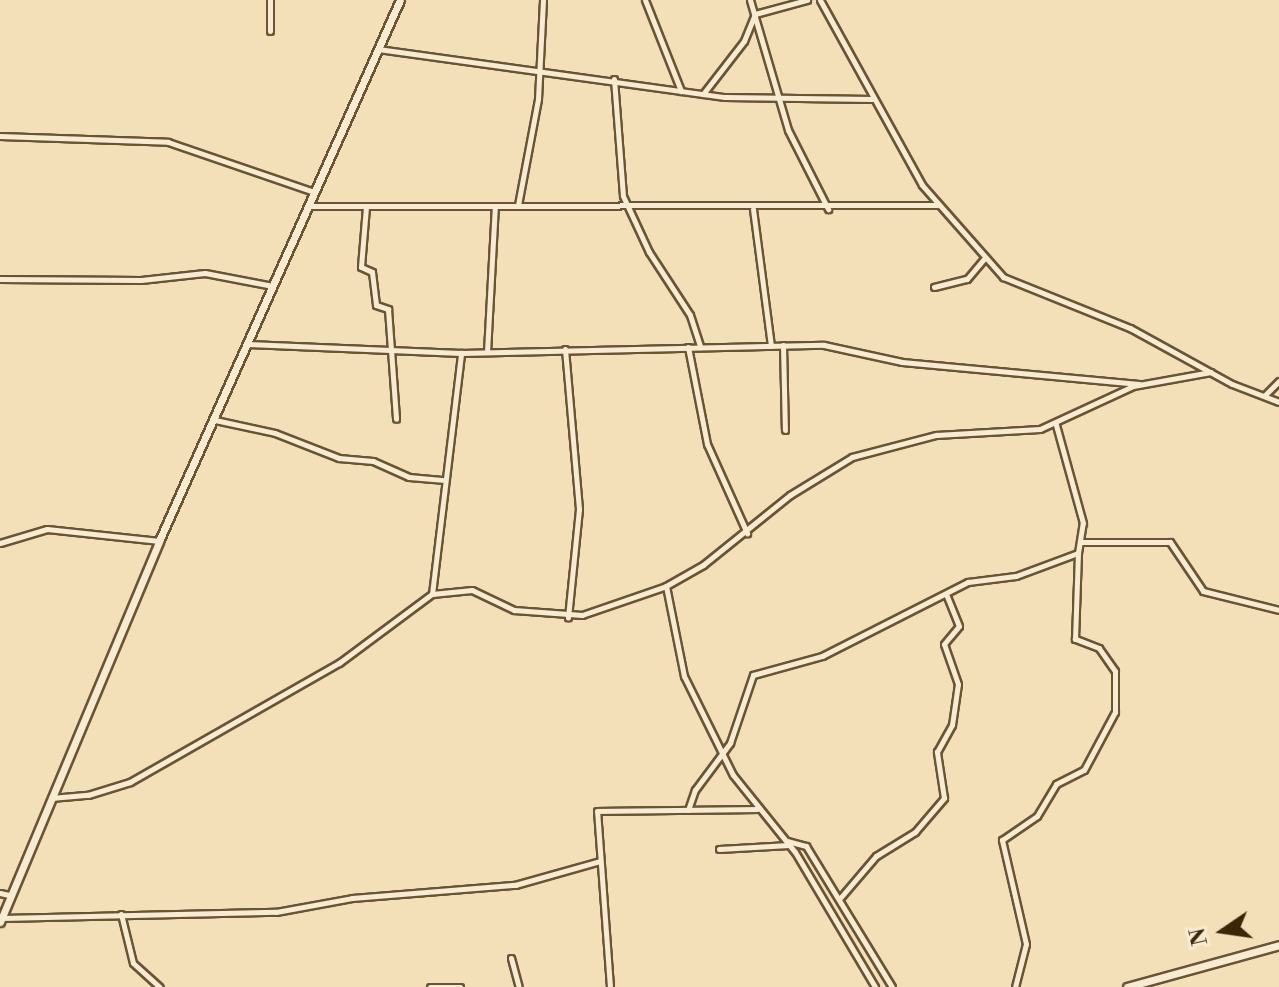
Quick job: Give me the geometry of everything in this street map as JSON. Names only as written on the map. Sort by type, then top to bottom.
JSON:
[{"type":"main road","points":[[1,920],[159,541],[400,0]]},
{"type":"main road","points":[[1127,987],[1279,945]]},
{"type":"street","points":[[270,0],[270,31]]},
{"type":"street","points":[[518,205],[539,70],[543,0]]},
{"type":"street","points":[[645,0],[681,92]]},
{"type":"street","points":[[750,0],[778,100],[828,209]]},
{"type":"street","points":[[755,14],[807,0]]},
{"type":"street","points":[[820,0],[873,99],[938,205],[984,259],[1022,288],[1130,328],[1211,372],[1279,402]]},
{"type":"street","points":[[703,94],[744,41],[755,14]]},
{"type":"street","points":[[378,49],[614,79],[681,92],[778,100],[873,99]]},
{"type":"street","points":[[614,79],[617,160],[626,205],[690,315],[700,345]]},
{"type":"street","points":[[0,136],[168,142],[314,192]]},
{"type":"street","points":[[307,206],[626,205],[828,209],[938,205]]},
{"type":"street","points":[[487,352],[495,206]]},
{"type":"street","points":[[366,207],[361,267],[372,272],[376,305],[388,309],[386,330],[395,351],[396,419]]},
{"type":"street","points":[[753,209],[771,346]]},
{"type":"street","points":[[934,287],[967,279],[984,259]]},
{"type":"street","points":[[0,279],[205,273],[273,286]]},
{"type":"street","points":[[248,344],[461,353],[783,345],[1141,384]]},
{"type":"street","points":[[783,345],[785,430]]},
{"type":"street","points":[[688,347],[706,443],[747,533]]},
{"type":"street","points":[[565,349],[579,509],[568,617]]},
{"type":"street","points":[[432,594],[442,480],[461,353]]},
{"type":"street","points":[[50,798],[88,795],[130,782],[339,663],[432,594],[472,590],[514,610],[568,617],[666,586],[747,533],[790,495],[852,457],[936,435],[1003,435],[1056,424],[1141,384],[1211,372]]},
{"type":"street","points":[[1264,396],[1279,381]]},
{"type":"street","points":[[215,420],[275,433],[339,458],[373,461],[409,477],[442,480]]},
{"type":"street","points":[[1015,987],[1026,944],[1002,840],[1037,816],[1056,784],[1084,770],[1115,712],[1115,671],[1099,648],[1075,639],[1078,553],[1083,523],[1056,424]]},
{"type":"street","points":[[0,543],[47,529],[159,541]]},
{"type":"street","points":[[1082,542],[1170,542],[1203,591],[1279,610]]},
{"type":"street","points":[[688,810],[695,790],[724,753],[748,679],[822,656],[909,607],[947,596],[968,582],[1016,576],[1078,553]]},
{"type":"street","points":[[666,586],[684,676],[724,753],[758,809],[788,843],[875,987]]},
{"type":"street","points":[[841,897],[876,856],[915,832],[944,798],[937,752],[951,727],[958,684],[944,644],[959,626],[947,596]]},
{"type":"street","points":[[610,987],[595,820],[603,807],[758,809]]},
{"type":"street","points":[[719,849],[788,843],[806,846],[841,897],[892,987]]},
{"type":"street","points":[[1,920],[121,914],[276,912],[352,898],[515,885],[600,861]]},
{"type":"street","points":[[0,893],[9,895]]},
{"type":"street","points":[[121,914],[133,963],[160,987]]},
{"type":"street","points":[[511,958],[519,987]]},
{"type":"street","points":[[430,987],[460,987]]}]
